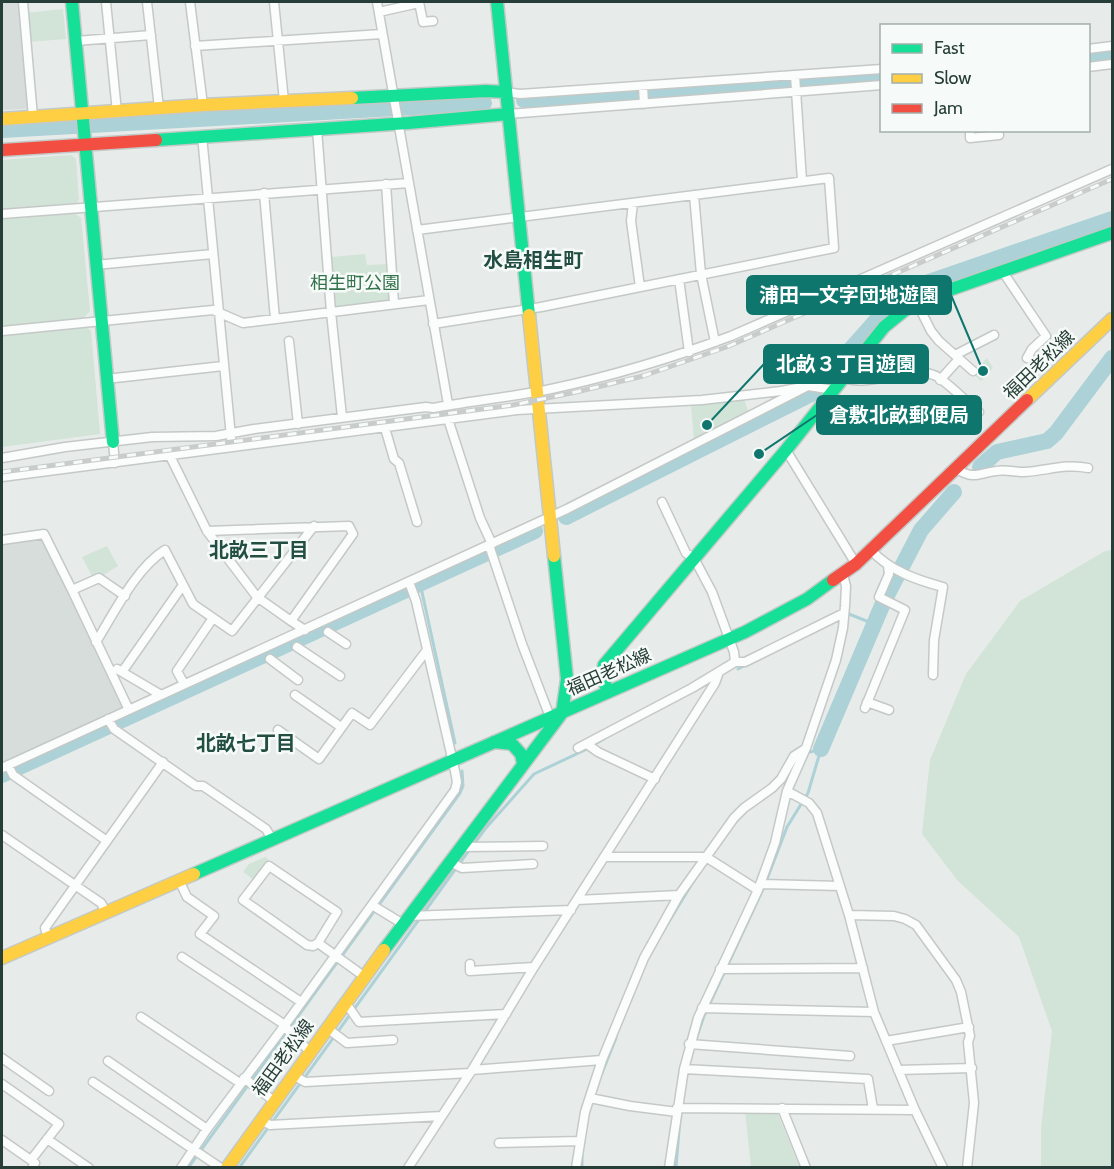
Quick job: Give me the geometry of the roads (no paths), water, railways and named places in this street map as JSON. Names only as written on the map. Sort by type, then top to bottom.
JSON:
[{"type":"street","points":[[23,2],[33,117]]},
{"type":"street","points":[[72,2],[115,463]]},
{"type":"street","points":[[106,2],[117,112]]},
{"type":"street","points":[[147,2],[159,108]]},
{"type":"street","points":[[189,2],[203,105]]},
{"type":"street","points":[[274,2],[284,101]]},
{"type":"street","points":[[377,2],[448,405]]},
{"type":"street","points":[[379,12],[419,2],[423,22],[433,21]]},
{"type":"street","points":[[2,958],[556,715],[567,679],[497,2]]},
{"type":"street","points":[[195,46],[382,34]]},
{"type":"street","points":[[76,41],[151,35]]},
{"type":"street","points":[[1090,49],[1113,46]]},
{"type":"street","points":[[1090,67],[1113,64]]},
{"type":"street","points":[[2,150],[85,139],[202,136],[317,129],[399,120],[489,117],[795,77],[880,69]]},
{"type":"street","points":[[795,77],[802,181]]},
{"type":"street","points":[[2,119],[83,117],[203,105],[395,99],[486,91],[520,94],[643,96],[796,91],[880,85]]},
{"type":"street","points":[[317,129],[331,312],[342,417]]},
{"type":"street","points":[[970,132],[970,138],[999,135],[998,132]]},
{"type":"street","points":[[202,136],[232,447]]},
{"type":"street","points":[[2,458],[65,447],[152,437],[197,438],[230,434],[342,417],[448,405],[586,381],[689,352],[715,342],[1113,169]]},
{"type":"street","points":[[417,230],[829,178],[834,248],[528,310],[433,324]]},
{"type":"street","points":[[2,214],[409,183]]},
{"type":"street","points":[[386,184],[394,304]]},
{"type":"street","points":[[264,193],[275,319]]},
{"type":"street","points":[[694,195],[701,274],[715,342]]},
{"type":"street","points":[[633,203],[631,221],[640,287]]},
{"type":"street","points":[[608,692],[602,676],[604,665],[786,450],[829,389],[844,378],[884,327],[917,303],[1113,234]]},
{"type":"street","points":[[95,265],[213,254]]},
{"type":"street","points":[[1003,272],[1046,336],[1032,349],[1027,358]]},
{"type":"street","points":[[679,279],[689,352]]},
{"type":"street","points":[[2,331],[213,310],[243,323],[429,300]]},
{"type":"street","points":[[917,303],[931,331],[939,341],[973,370]]},
{"type":"street","name":"福田老松線","points":[[227,1167],[266,1123],[274,1101],[299,1078],[310,1051],[333,1032],[350,1009],[365,977],[469,847],[556,715],[784,613],[843,575],[1113,319]]},
{"type":"street","points":[[940,380],[957,357],[994,335]]},
{"type":"street","points":[[289,341],[298,424]]},
{"type":"street","points":[[106,379],[223,366]]},
{"type":"street","points":[[844,378],[859,381],[922,372],[936,376],[979,412]]},
{"type":"street","points":[[2,477],[517,410],[712,399],[810,386],[829,389]]},
{"type":"street","points":[[107,841],[8,769],[110,723],[129,710],[184,684],[491,548],[550,516],[810,386]]},
{"type":"street","points":[[448,419],[519,633],[556,715]]},
{"type":"street","points":[[385,428],[394,459],[399,463],[417,522]]},
{"type":"street","points":[[786,450],[856,564]]},
{"type":"street","points":[[170,456],[207,531],[257,597],[305,630]]},
{"type":"street","points":[[957,469],[966,475],[974,475],[996,470],[1031,471],[1070,465],[1088,468]]},
{"type":"street","points":[[662,502],[686,553],[694,558],[712,592],[736,657],[735,662]]},
{"type":"street","points":[[96,642],[125,596],[153,558],[165,550],[193,604],[232,631],[314,526]]},
{"type":"street","points":[[207,531],[349,526],[353,534],[291,621]]},
{"type":"street","points":[[2,540],[44,534],[129,710]]},
{"type":"street","points":[[871,550],[895,569],[943,587],[934,640],[933,675]]},
{"type":"street","points":[[889,710],[866,705],[905,610],[879,597],[889,574],[895,569]]},
{"type":"street","points":[[669,1167],[692,1045],[706,1008],[762,885],[787,791],[806,748],[836,660],[843,628],[846,586],[843,575]]},
{"type":"street","points":[[72,590],[99,578],[125,596]]},
{"type":"street","points":[[122,672],[183,585]]},
{"type":"street","points":[[181,1167],[197,1152],[207,1129],[287,1028],[301,1002],[375,907],[455,790],[457,782],[410,585]]},
{"type":"street","points":[[655,778],[582,746],[735,662],[745,662],[844,613]]},
{"type":"street","points":[[184,684],[177,671],[213,618]]},
{"type":"street","points":[[328,632],[346,644]]},
{"type":"street","points":[[297,647],[340,676]]},
{"type":"street","points":[[278,730],[319,759],[352,712],[370,725],[427,650]]},
{"type":"street","points":[[270,659],[298,680]]},
{"type":"street","points":[[106,663],[161,695]]},
{"type":"street","points":[[408,1167],[715,683],[719,672]]},
{"type":"street","points":[[295,695],[341,728]]},
{"type":"street","points":[[110,723],[196,786],[203,786],[266,829],[272,839]]},
{"type":"street","points":[[494,742],[512,744],[521,754],[524,762]]},
{"type":"street","points":[[576,1167],[579,1141],[590,1098],[644,958],[679,895],[734,818],[772,788],[794,756],[806,748]]},
{"type":"street","points":[[48,938],[45,928],[163,762]]},
{"type":"street","points":[[787,791],[804,800],[817,813],[849,915],[874,1012],[915,1110],[944,1167]]},
{"type":"street","points":[[2,835],[101,903],[106,912]]},
{"type":"street","points":[[469,847],[543,846]]},
{"type":"street","points":[[605,857],[706,857],[762,885],[840,886]]},
{"type":"street","points":[[455,865],[533,864]]},
{"type":"street","points":[[269,866],[337,912],[318,943],[313,946],[307,945],[243,900],[269,866]]},
{"type":"street","points":[[179,880],[187,897],[214,916],[200,934],[301,1002]]},
{"type":"street","points":[[577,900],[679,895]]},
{"type":"street","points":[[375,907],[414,918],[571,910]]},
{"type":"street","points":[[849,915],[894,916],[905,919],[916,926],[956,980],[969,1027],[968,1042],[972,1068],[974,1103],[967,1167]]},
{"type":"street","points":[[318,943],[365,977]]},
{"type":"street","points":[[182,957],[287,1028],[310,1051]]},
{"type":"street","points":[[470,964],[470,971],[534,967]]},
{"type":"street","points":[[724,969],[863,968]]},
{"type":"street","points":[[706,1008],[874,1012]]},
{"type":"street","points":[[350,1009],[359,1022],[506,1014]]},
{"type":"street","points":[[141,1017],[246,1081],[274,1101]]},
{"type":"street","points":[[886,1041],[969,1027]]},
{"type":"street","points":[[333,1032],[348,1043],[393,1040]]},
{"type":"street","points":[[692,1045],[850,1056]]},
{"type":"street","points":[[2,1058],[49,1091]]},
{"type":"street","points":[[108,1061],[207,1129]]},
{"type":"street","points":[[299,1078],[602,1063]]},
{"type":"street","points":[[898,1070],[972,1068]]},
{"type":"street","points":[[687,1069],[868,1079],[873,1109]]},
{"type":"street","points":[[93,1082],[221,1167]]},
{"type":"street","points":[[2,1084],[59,1124],[32,1164],[2,1140]]},
{"type":"street","points":[[590,1098],[630,1106],[679,1109],[915,1110]]},
{"type":"street","points":[[782,1108],[806,1167]]},
{"type":"street","points":[[266,1123],[442,1116]]},
{"type":"street","points":[[47,1139],[89,1167]]},
{"type":"street","points":[[499,1143],[579,1141]]},
{"type":"waterway","points":[[1090,56],[1112,53]]},
{"type":"waterway","points":[[1090,61],[1112,58]]},
{"type":"waterway","points":[[524,100],[688,91],[880,76]]},
{"type":"waterway","points":[[525,105],[880,80]]},
{"type":"waterway","points":[[2,130],[484,103]]},
{"type":"waterway","points":[[87,129],[484,109]]},
{"type":"waterway","points":[[2,136],[81,130]]},
{"type":"waterway","points":[[566,517],[811,394],[896,298],[920,285],[1112,219]]},
{"type":"waterway","points":[[980,467],[997,452],[1047,441],[1056,433],[1112,358]]},
{"type":"waterway","points":[[821,749],[884,601],[921,530],[954,492]]},
{"type":"waterway","points":[[2,775],[535,531]]},
{"type":"waterway","points":[[420,583],[455,743]]},
{"type":"waterway","points":[[849,614],[874,624]]},
{"type":"waterway","points":[[738,669],[744,666]]},
{"type":"waterway","points":[[694,691],[711,682]]},
{"type":"waterway","points":[[595,744],[604,739]]},
{"type":"waterway","points":[[474,844],[534,774],[587,749]]},
{"type":"waterway","points":[[810,752],[821,749]]},
{"type":"waterway","points":[[696,1039],[704,1016],[764,887],[787,827],[808,793],[821,749]]},
{"type":"waterway","points":[[188,1168],[460,793],[463,786],[462,771]]},
{"type":"waterway","points":[[239,1168],[470,849]]},
{"type":"waterway","points":[[662,933],[693,882]]},
{"type":"waterway","points":[[602,1073],[616,1038]]},
{"type":"waterway","points":[[676,1168],[680,1118]]},
{"type":"waterway","points":[[582,1155],[582,1168]]},
{"type":"railway","points":[[2,472],[513,405],[643,376],[729,346],[1112,179]]},
{"type":"place","name":"浦田一文字団地遊園","points":[[983,371]]},
{"type":"place","name":"北畝３丁目遊園","points":[[707,425]]},
{"type":"place","name":"倉敷北畝郵便局","points":[[759,454]]},
{"type":"district","name":"水島相生町","points":[[533,260]]},
{"type":"district","name":"北畝三丁目","points":[[259,550]]},
{"type":"district","name":"北畝七丁目","points":[[246,743]]},
{"type":"park label","name":"相生町公園","points":[[355,283]]}]
